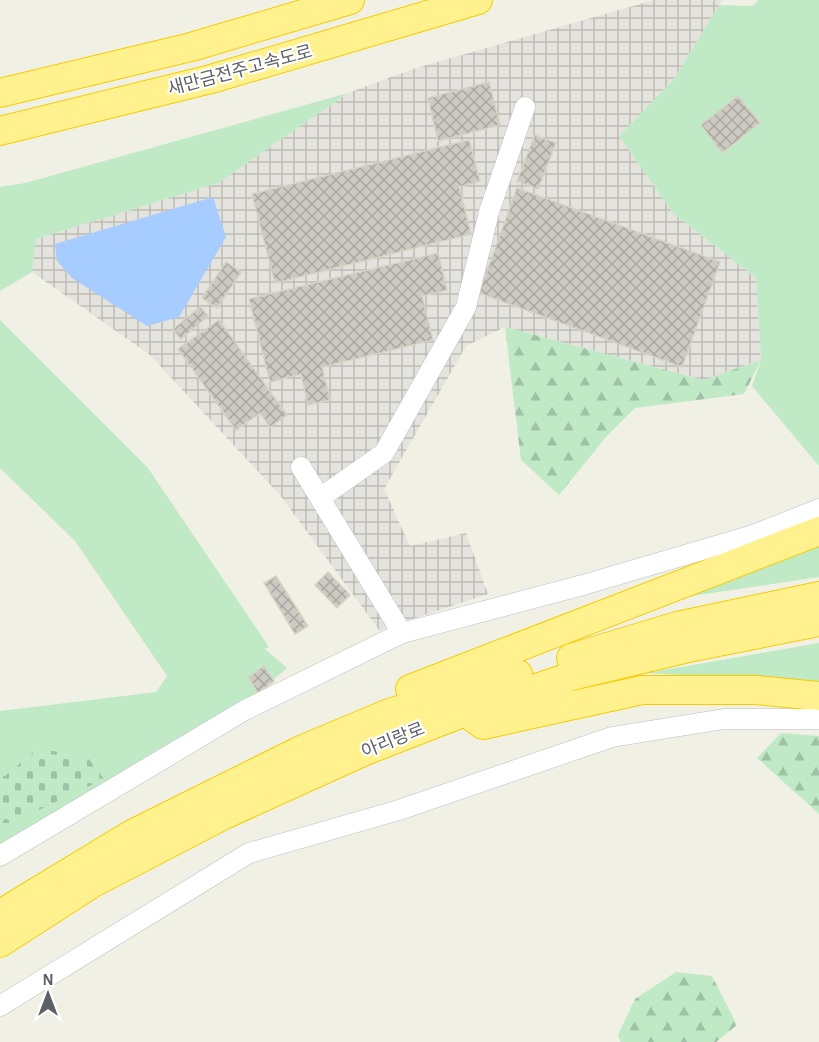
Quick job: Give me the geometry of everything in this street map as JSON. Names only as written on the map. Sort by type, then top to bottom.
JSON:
[{"type":"highway","name":"새만금전주고속도로","points":[[0,93],[191,47],[350,0]]},
{"type":"highway","name":"새만금전주고속도로","points":[[0,131],[211,80],[478,0]]},
{"type":"highway","points":[[389,713],[396,694],[819,531]]},
{"type":"highway","name":"아리랑로","points":[[0,914],[132,834],[301,750],[389,713],[677,626],[819,596]]},
{"type":"highway","name":"아리랑로","points":[[0,943],[93,883],[224,815],[365,751],[465,712],[572,676],[693,647],[819,622]]},
{"type":"highway","points":[[465,712],[483,724],[642,690],[756,690],[819,696]]},
{"type":"street","points":[[320,498],[384,453],[466,307],[489,212],[525,107]]},
{"type":"street","points":[[301,467],[402,633]]},
{"type":"street","points":[[0,856],[245,710],[402,633],[583,585],[753,535],[819,509]]},
{"type":"street","points":[[0,1006],[249,853],[399,810],[612,736],[724,719],[819,719]]},
{"type":"shaded area","points":[[654,0],[722,0],[674,79],[619,136],[673,213],[756,278],[761,360],[703,380],[505,327],[466,346],[384,489],[410,546],[466,533],[488,594],[379,630],[280,495],[150,355],[32,272],[36,239],[218,183],[348,93],[413,69]]},
{"type":"green space","points":[[758,0],[819,0],[819,466],[752,386],[761,360],[756,278],[673,213],[619,136],[674,79],[719,5],[753,6]]},
{"type":"green space","points":[[348,93],[218,183],[36,239],[32,272],[0,291],[0,187],[25,183]]},
{"type":"green space","points":[[0,320],[148,468],[269,647],[265,649],[287,668],[239,708],[0,852],[0,823],[12,822],[38,748],[5,776],[0,776],[0,711],[156,692],[167,676],[75,541],[0,468]]},
{"type":"green space","points":[[505,327],[703,380],[761,360],[744,394],[635,408],[606,437],[559,495],[521,460]]},
{"type":"green space","points":[[819,539],[819,577],[678,598]]},
{"type":"green space","points":[[819,643],[819,685],[647,673]]},
{"type":"green space","points":[[781,733],[819,736],[819,814],[757,758]]},
{"type":"green space","points":[[38,748],[88,758],[104,779],[12,823],[0,823],[0,776],[5,776]]},
{"type":"green space","points":[[676,972],[712,976],[737,1025],[716,1042],[621,1042],[618,1035],[635,999]]},
{"type":"water","points":[[213,197],[226,237],[179,317],[147,326],[72,278],[57,261],[55,244]]},
{"type":"building","points":[[489,82],[500,125],[438,141],[428,98]]},
{"type":"building","points":[[738,96],[760,123],[722,153],[701,125]]},
{"type":"building","points":[[535,135],[556,143],[538,189],[517,181]]},
{"type":"building","points":[[469,140],[480,181],[459,187],[471,234],[275,283],[252,194]]},
{"type":"building","points":[[517,188],[720,262],[682,367],[479,293]]},
{"type":"building","points":[[438,253],[447,290],[422,296],[433,340],[322,367],[330,400],[308,405],[301,374],[270,382],[249,299]]},
{"type":"building","points":[[226,262],[241,272],[217,308],[202,298]]},
{"type":"building","points":[[200,307],[208,316],[181,339],[173,329]]},
{"type":"building","points":[[219,320],[287,415],[270,427],[260,413],[236,430],[178,349]]},
{"type":"building","points":[[328,572],[350,595],[337,608],[315,585]]},
{"type":"building","points":[[276,576],[308,626],[295,634],[264,583]]},
{"type":"building","points":[[264,666],[274,681],[258,693],[248,677]]}]
